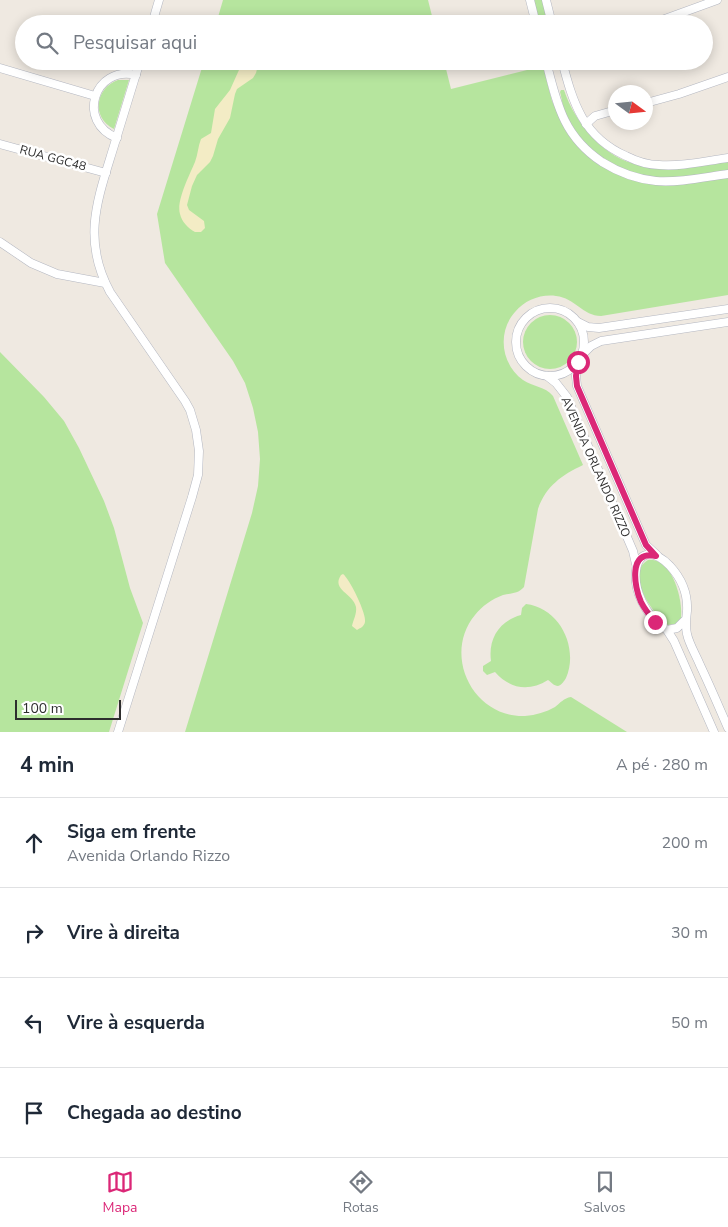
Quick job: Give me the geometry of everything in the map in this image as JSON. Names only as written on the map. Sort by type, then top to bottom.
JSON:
[{"type":"street","points":[[155,15],[159,0]]},
{"type":"street","points":[[530,0],[534,15]]},
{"type":"street","points":[[546,0],[550,15]]},
{"type":"street","points":[[676,15],[717,0]]},
{"type":"street","points":[[0,68],[95,96]]},
{"type":"street","points":[[118,732],[194,492],[198,475],[199,452],[193,420],[185,400],[116,301],[105,283],[96,257],[93,231],[96,210],[137,70]]},
{"type":"street","points":[[548,70],[566,124],[576,140],[590,154],[609,166],[632,177],[657,181],[728,174]]},
{"type":"street","points":[[564,70],[573,100],[586,124],[602,143],[615,152],[638,162],[658,166],[728,158]]},
{"type":"street","points":[[117,138],[106,133],[99,124],[94,108],[95,96],[100,86],[114,76],[136,75]]},
{"type":"street","points":[[653,101],[728,77]]},
{"type":"street","points":[[553,89],[568,85]]},
{"type":"street","points":[[586,124],[595,116],[608,112]]},
{"type":"street","name":"RUA GGC48","points":[[0,145],[106,173]]},
{"type":"street","points":[[0,242],[31,263],[57,274],[105,283]]},
{"type":"street","points":[[728,309],[598,328],[588,327],[562,311],[550,308],[537,311],[526,319],[522,324],[516,343],[520,355],[531,370],[547,376],[564,373],[591,346],[601,341],[728,322]]},
{"type":"street","points":[[577,321],[584,338],[579,359]]},
{"type":"street","name":"AVENIDA ORLANDO RIZZO","points":[[579,359],[576,376],[577,386],[646,545],[656,556]]},
{"type":"street","name":"AVENIDA ORLANDO RIZZO","points":[[547,376],[567,397],[633,551],[636,564]]},
{"type":"street","points":[[714,732],[674,641],[667,630],[655,622],[642,604],[635,583],[636,564],[644,557],[656,556],[669,565],[682,584],[687,605],[687,635],[728,728]]},
{"type":"street","points":[[667,630],[677,628],[686,619]]},
{"type":"green space","points":[[223,0],[428,0],[432,15],[219,15]]},
{"type":"green space","points":[[534,0],[543,0],[547,15],[538,15]]},
{"type":"green space","points":[[201,70],[446,70],[451,89],[527,70],[544,70],[552,101],[567,131],[628,179],[728,177],[728,295],[601,316],[589,313],[563,297],[539,297],[528,301],[515,312],[509,320],[504,338],[506,357],[516,373],[523,380],[546,390],[553,396],[583,465],[562,477],[545,494],[538,509],[524,587],[517,592],[503,595],[491,601],[475,615],[466,631],[462,648],[463,665],[468,681],[478,695],[491,707],[507,714],[525,716],[537,714],[552,709],[571,697],[627,732],[185,732],[252,513],[258,486],[260,459],[258,432],[245,383],[233,361],[165,263],[157,214]]},
{"type":"green space","points":[[118,80],[129,80],[114,129],[102,118],[99,111],[99,103],[104,89]]},
{"type":"green space","points":[[561,90],[564,90],[575,115],[583,127],[614,155],[640,165],[728,160],[728,170],[692,176],[655,178],[623,169],[595,153],[583,142],[565,114]]},
{"type":"green space","points":[[545,315],[555,315],[565,319],[573,327],[577,342],[573,357],[565,365],[555,369],[545,369],[535,365],[527,357],[523,347],[523,337],[527,327],[535,319]]},
{"type":"green space","points":[[0,352],[44,397],[64,421],[79,448],[104,501],[114,528],[130,588],[143,623],[109,732],[0,732]]},
{"type":"green space","points":[[648,560],[664,565],[674,581],[678,591],[681,610],[681,618],[675,624],[668,625],[662,620],[655,613],[643,594],[639,575],[641,566]]},
{"type":"green space","points":[[526,604],[538,607],[548,613],[564,631],[570,654],[569,666],[566,678],[558,686],[548,680],[534,686],[520,687],[507,682],[495,672],[487,675],[483,671],[483,666],[491,661],[493,638],[501,626],[521,615],[522,608]]},
{"type":"sand","points":[[239,70],[257,70],[253,78],[237,89],[230,118],[218,139],[213,156],[210,162],[197,175],[192,186],[187,205],[189,210],[204,221],[205,228],[201,232],[195,232],[190,229],[181,217],[180,202],[195,162],[201,139],[211,133],[215,109],[230,90]]},
{"type":"sand","points":[[343,574],[357,596],[365,618],[364,625],[357,630],[352,626],[356,607],[339,584]]},
{"type":"route","points":[[578,362],[577,386],[646,545],[656,556],[647,555],[638,561],[635,568],[635,583],[639,597],[655,622]]}]
